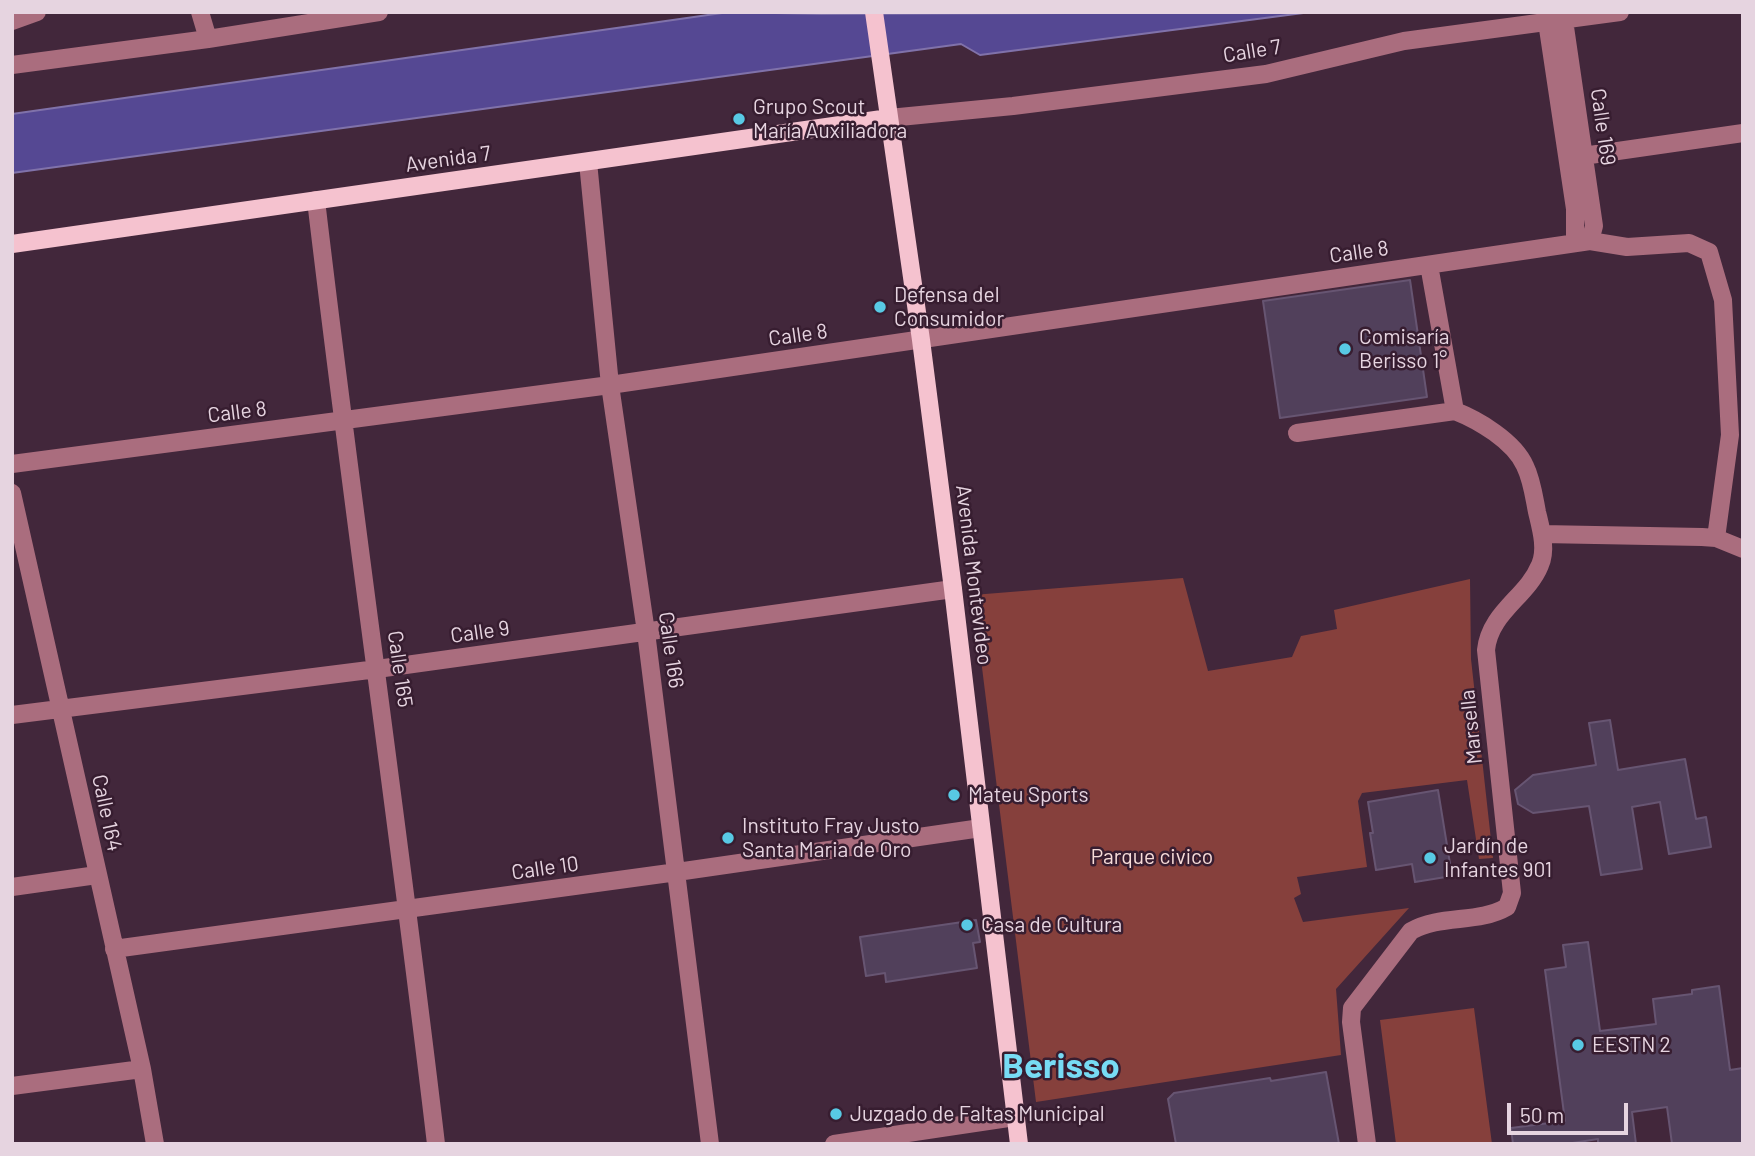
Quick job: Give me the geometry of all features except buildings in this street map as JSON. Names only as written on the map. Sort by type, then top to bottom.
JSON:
[{"type":"main road","name":"Avenida Montevideo","points":[[874,12],[953,589],[1018,1144]]},
{"type":"main road","name":"Avenida 7","points":[[12,244],[889,118]]},
{"type":"street","points":[[12,20],[37,12]]},
{"type":"street","points":[[200,12],[208,39]]},
{"type":"street","points":[[12,65],[208,39],[379,12]]},
{"type":"street","name":"Calle 7","points":[[889,118],[1013,106],[1266,74],[1404,41],[1620,12]]},
{"type":"street","name":"Calle 169","points":[[1556,21],[1594,226],[1582,242]]},
{"type":"street","name":"Calle 169","points":[[1556,21],[1575,209],[1582,242]]},
{"type":"street","points":[[1583,156],[1743,133]]},
{"type":"street","name":"Calle 166","points":[[588,162],[610,385],[646,632],[710,1144]]},
{"type":"street","name":"Calle 165","points":[[316,200],[436,1144]]},
{"type":"street","name":"Calle 8","points":[[12,464],[610,385],[1582,242],[1627,247],[1689,243],[1709,253],[1723,300],[1730,435],[1716,538]]},
{"type":"street","points":[[1297,433],[1455,411],[1429,265]]},
{"type":"street","name":"Marsella","points":[[1367,1144],[1351,1022],[1352,1008],[1411,931],[1425,923],[1494,914],[1507,907],[1512,893],[1486,650],[1488,636],[1494,625],[1540,566],[1543,552],[1542,534],[1525,464],[1482,422],[1455,411]]},
{"type":"street","name":"Calle 164","points":[[12,493],[142,1069],[155,1144]]},
{"type":"street","points":[[1542,534],[1716,538],[1743,549]]},
{"type":"street","name":"Calle 9","points":[[12,715],[377,669],[953,589]]},
{"type":"street","name":"Calle 10","points":[[114,949],[677,873],[981,828]]},
{"type":"street","points":[[12,887],[97,875]]},
{"type":"street","points":[[12,1086],[142,1069]]},
{"type":"street","points":[[834,1144],[1015,1117]]},
{"type":"green space","name":"Parque civico","points":[[1183,578],[1208,671],[1292,657],[1301,636],[1337,629],[1334,610],[1470,579],[1471,659],[1493,858],[1479,859],[1467,780],[1362,793],[1358,801],[1367,867],[1297,877],[1301,894],[1294,898],[1303,922],[1409,908],[1336,989],[1341,1055],[1036,1102],[973,595]]},
{"type":"green space","points":[[1474,1008],[1492,1144],[1396,1144],[1380,1020]]},
{"type":"shaded area","points":[[729,12],[1311,12],[980,55],[961,44],[12,173],[12,114]]},
{"type":"place","name":"Grupo Scout María Auxiliadora","points":[[739,119]]},
{"type":"place","name":"Defensa del Consumidor","points":[[880,307]]},
{"type":"place","name":"Comisaría Berisso 1°","points":[[1345,349]]},
{"type":"place","name":"Mateu Sports","points":[[954,795]]},
{"type":"place","name":"Instituto Fray Justo Santa Maria de Oro","points":[[728,838]]},
{"type":"place","name":"Jardín de Infantes 901","points":[[1430,858]]},
{"type":"place","name":"Casa de Cultura","points":[[967,925]]},
{"type":"place","name":"EESTN 2","points":[[1578,1045]]},
{"type":"place","name":"Juzgado de Faltas Municipal","points":[[836,1114]]},
{"type":"district","name":"Berisso","points":[[1061,1066]]}]
